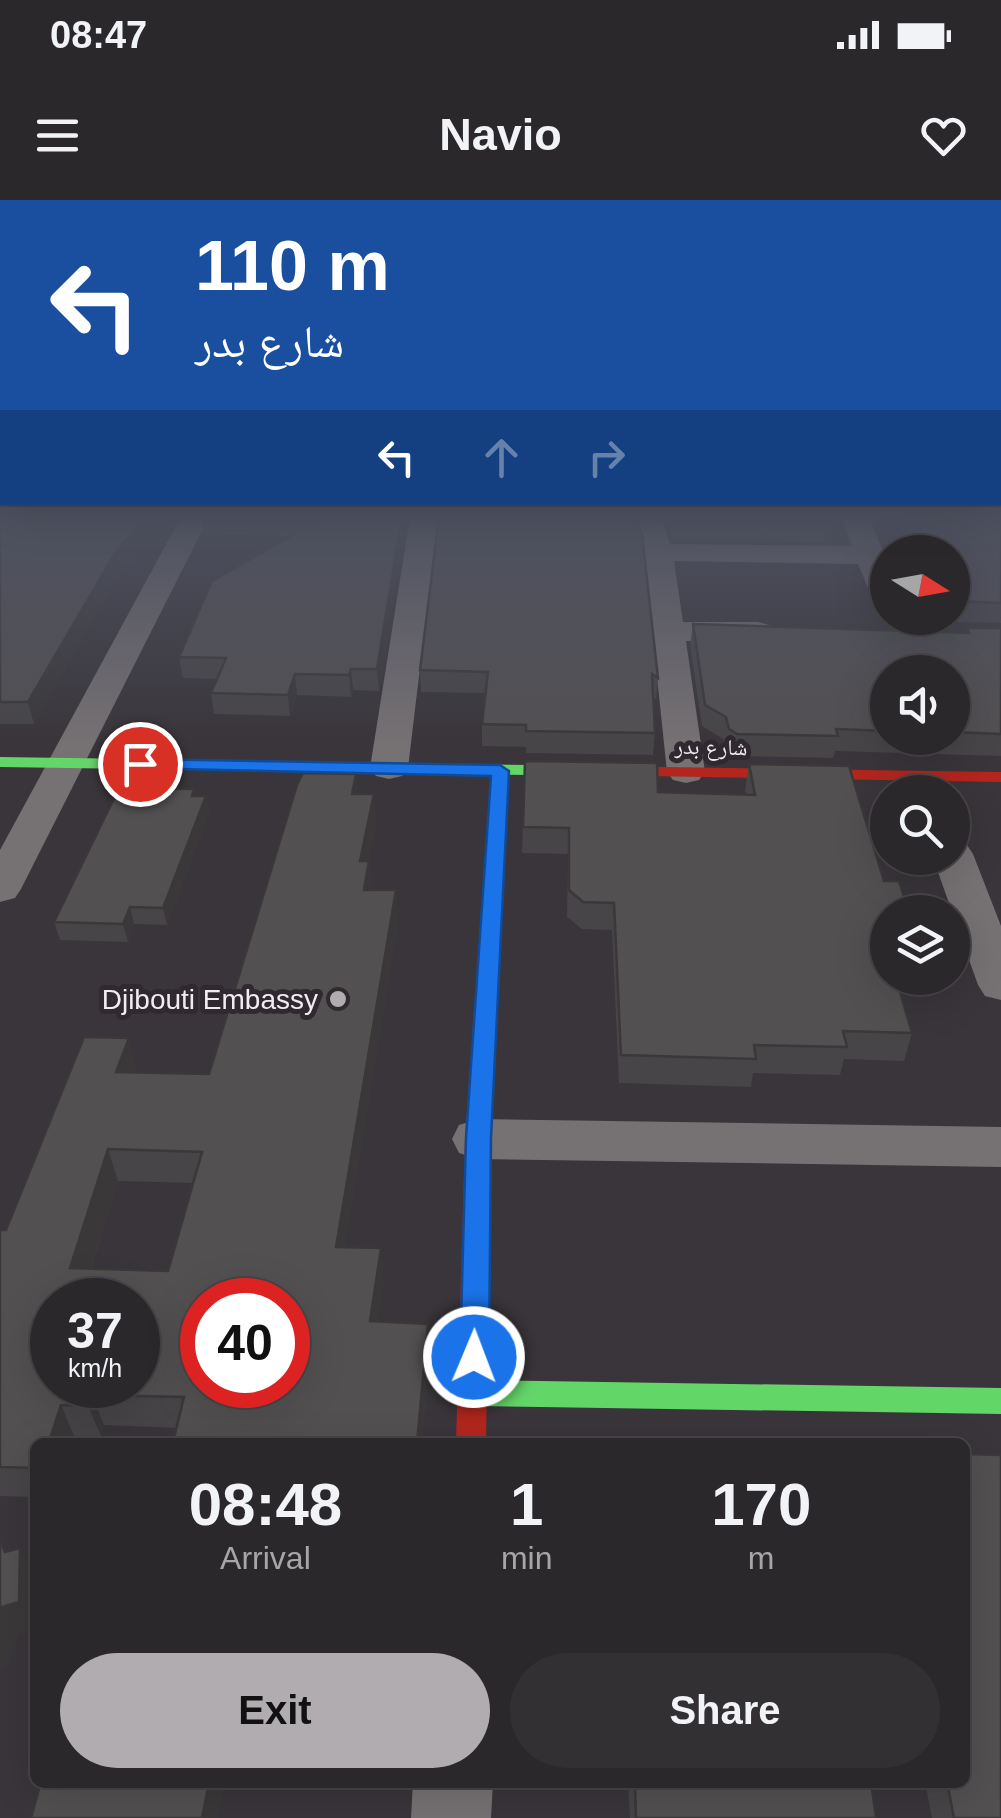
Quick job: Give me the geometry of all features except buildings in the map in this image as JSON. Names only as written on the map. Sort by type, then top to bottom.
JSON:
[{"type":"street","points":[[0,889],[156,593]]},
{"type":"street","points":[[389,768],[413,593]]},
{"type":"street","points":[[663,593],[686,772]]},
{"type":"street","points":[[668,631],[782,632]]},
{"type":"street","name":"شارع بدر","points":[[0,762],[686,772],[870,781]]},
{"type":"street","points":[[471,1438],[478,1138],[500,771]]},
{"type":"street","name":"شارع بدر","points":[[970,780],[1001,777]]},
{"type":"street","points":[[960,875],[1001,986]]},
{"type":"street","points":[[478,1138],[1001,1147]]},
{"type":"street","points":[[474,1393],[1001,1401]]},
{"type":"street","points":[[451,1818],[453,1788]]},
{"type":"traffic: fast","points":[[0,762],[532,770]]},
{"type":"traffic: fast","points":[[474,1393],[1001,1401]]},
{"type":"traffic: jam","points":[[532,770],[1001,777]]},
{"type":"traffic: jam","points":[[471,1438],[478,1139],[500,771]]},
{"type":"place","name":"Djibouti Embassy","points":[[338,999]]},
{"type":"route","points":[[140,764],[500,771],[478,1138],[474,1357]]}]
